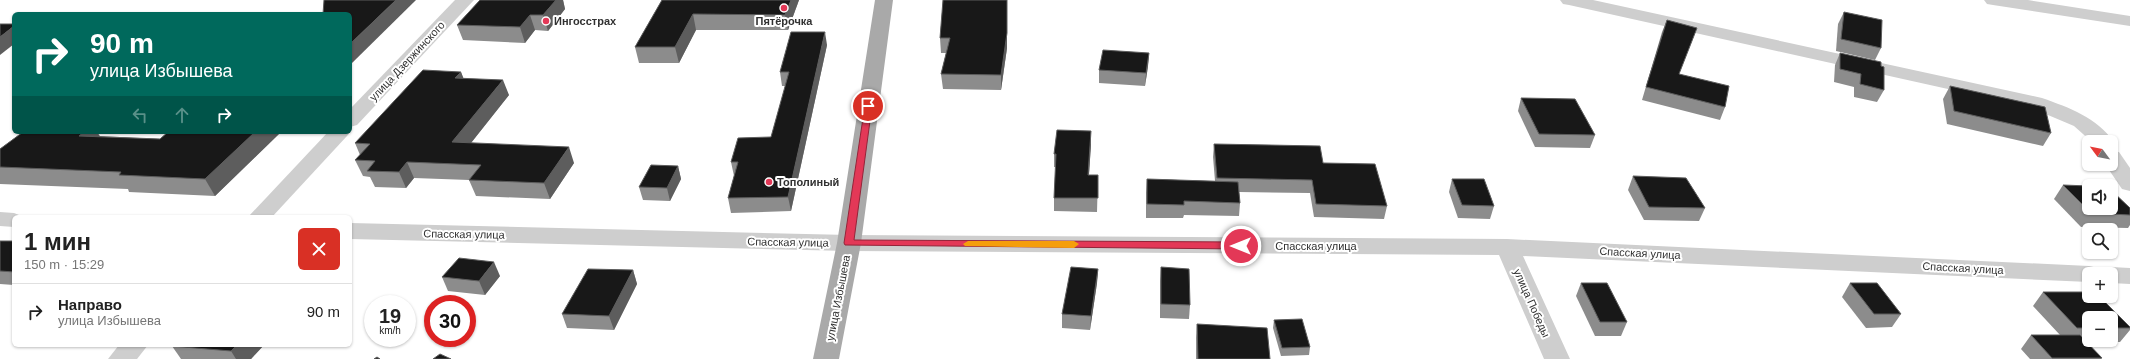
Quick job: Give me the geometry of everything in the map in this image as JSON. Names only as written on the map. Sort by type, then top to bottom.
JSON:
[{"type":"main road","name":"улица Избышева","points":[[826,359],[849,243],[884,0]]},
{"type":"street","name":"улица Дзержинского","points":[[352,119],[465,0]]},
{"type":"street","points":[[1569,0],[2035,102],[2070,114],[2099,135]]},
{"type":"street","points":[[1993,0],[2130,21]]},
{"type":"street","points":[[261,215],[338,134]]},
{"type":"street","points":[[2118,167],[2130,184]]},
{"type":"street","points":[[0,219],[12,220]]},
{"type":"street","name":"Спасская улица","points":[[352,231],[849,243],[1507,247],[2082,274]]},
{"type":"street","name":"улица Победы","points":[[1507,247],[1558,359]]},
{"type":"street","points":[[2118,275],[2130,276]]},
{"type":"street","points":[[121,359],[132,347]]},
{"type":"building","points":[[324,0],[396,0],[352,42],[352,12],[323,12]]},
{"type":"building","points":[[480,0],[556,0],[543,15],[530,15],[520,27],[457,25]]},
{"type":"building","points":[[662,0],[791,0],[785,15],[693,14],[675,47],[635,47]]},
{"type":"building","points":[[943,0],[1007,0],[1007,33],[1001,75],[941,74],[950,38],[940,38]]},
{"type":"building","points":[[1844,12],[1882,20],[1881,48],[1841,39]]},
{"type":"building","points":[[1667,20],[1697,28],[1679,74],[1729,86],[1725,107],[1646,87]]},
{"type":"building","points":[[0,24],[12,24],[12,28],[0,37]]},
{"type":"building","points":[[791,32],[825,32],[788,197],[728,198],[738,162],[731,162],[738,138],[771,137],[789,72],[780,72]]},
{"type":"building","points":[[1103,50],[1149,53],[1146,73],[1099,70]]},
{"type":"building","points":[[1840,53],[1881,62],[1881,66],[1884,67],[1884,90],[1860,84],[1861,74],[1840,69]]},
{"type":"building","points":[[423,70],[461,72],[455,78],[503,80],[452,142],[569,147],[544,183],[469,180],[481,165],[407,162],[399,172],[367,171],[375,161],[355,160],[370,144],[355,143]]},
{"type":"building","points":[[1950,86],[2045,107],[2051,133],[1954,111]]},
{"type":"building","points":[[1521,98],[1575,99],[1595,135],[1539,134]]},
{"type":"building","points":[[1057,130],[1091,131],[1088,175],[1098,175],[1098,198],[1054,198],[1056,154],[1054,154]]},
{"type":"building","points":[[20,134],[82,134],[79,136],[160,139],[166,134],[253,134],[205,179],[119,175],[121,172],[0,167],[0,149]]},
{"type":"building","points":[[1214,144],[1320,146],[1323,163],[1375,164],[1387,206],[1316,204],[1312,180],[1217,178]]},
{"type":"building","points":[[651,165],[678,166],[667,188],[639,187]]},
{"type":"building","points":[[1633,176],[1686,178],[1705,208],[1649,207]]},
{"type":"building","points":[[1147,179],[1238,182],[1240,203],[1184,201],[1184,205],[1147,204]]},
{"type":"building","points":[[1452,179],[1484,179],[1494,206],[1462,205]]},
{"type":"building","points":[[2063,185],[2082,186],[2082,204]]},
{"type":"building","points":[[2118,197],[2130,208],[2130,215],[2118,214]]},
{"type":"building","points":[[0,241],[12,241],[12,272],[0,271]]},
{"type":"building","points":[[459,258],[494,262],[479,281],[442,277]]},
{"type":"building","points":[[1071,267],[1098,269],[1091,316],[1062,314]]},
{"type":"building","points":[[1161,267],[1189,269],[1190,305],[1161,304]]},
{"type":"building","points":[[588,269],[633,270],[609,316],[562,314]]},
{"type":"building","points":[[1581,283],[1607,283],[1627,322],[1600,322]]},
{"type":"building","points":[[1850,283],[1877,283],[1901,314],[1874,314]]},
{"type":"building","points":[[2043,292],[2082,292],[2082,303],[2106,303],[2114,311],[2082,311],[2082,328],[2077,328]]},
{"type":"building","points":[[2118,315],[2130,327],[2118,328]]},
{"type":"building","points":[[1302,319],[1310,347],[1282,348],[1274,320]]},
{"type":"building","points":[[1197,324],[1267,328],[1270,359],[1198,359]]},
{"type":"building","points":[[2031,335],[2080,335],[2082,337],[2082,347],[2091,347],[2102,358],[2052,358]]},
{"type":"building","points":[[184,347],[235,347],[231,351]]},
{"type":"building","points":[[440,354],[451,359],[433,359]]},
{"type":"slow traffic","points":[[968,244],[1074,244]]},
{"type":"place","name":"Пятёрочка","points":[[784,8]]},
{"type":"place","name":"Ингосстрах","points":[[546,21]]},
{"type":"place","name":"Тополиный","points":[[769,182]]},
{"type":"route","points":[[868,106],[849,243],[1241,246]]}]
